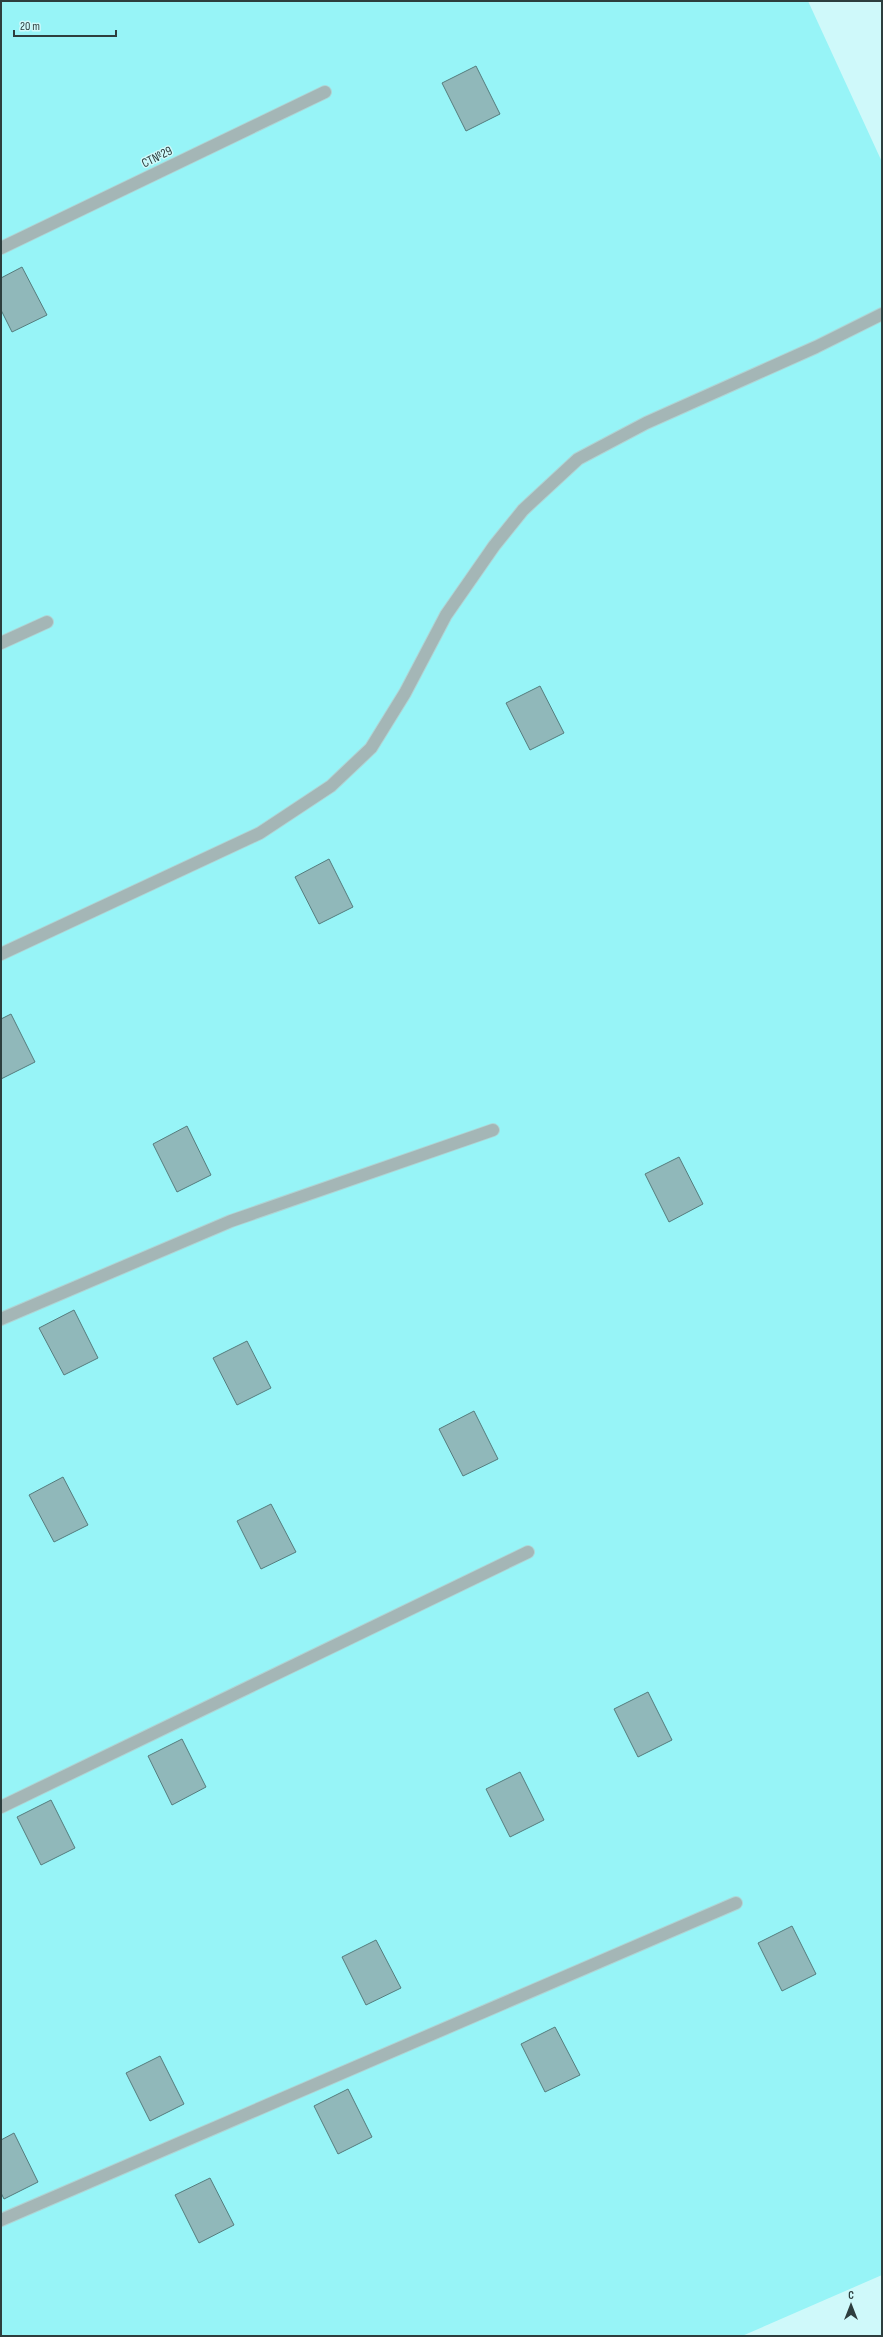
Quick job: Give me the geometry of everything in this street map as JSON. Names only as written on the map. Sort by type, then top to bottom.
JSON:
[{"type":"street","name":"СТ№29","points":[[1,248],[325,92]]},
{"type":"street","points":[[1,954],[260,833],[331,786],[371,748],[405,692],[446,615],[494,546],[523,510],[578,459],[646,423],[809,350],[882,314]]},
{"type":"street","points":[[1,643],[47,622]]},
{"type":"street","points":[[1,1319],[230,1221],[493,1130]]},
{"type":"street","points":[[1,1807],[528,1552]]},
{"type":"street","points":[[1,2220],[736,1903]]},
{"type":"shaded area","points":[[1,1],[808,1],[882,162],[882,2275],[742,2336],[1,2336]]},
{"type":"building","points":[[476,66],[500,114],[466,131],[442,83]]},
{"type":"building","points":[[22,267],[47,315],[12,332],[1,310],[1,278]]},
{"type":"building","points":[[540,686],[564,733],[530,750],[506,703]]},
{"type":"building","points":[[329,859],[353,907],[319,924],[295,877]]},
{"type":"building","points":[[11,1014],[35,1062],[1,1079],[1,1019]]},
{"type":"building","points":[[187,1126],[211,1175],[177,1192],[153,1144]]},
{"type":"building","points":[[679,1157],[703,1204],[669,1222],[645,1174]]},
{"type":"building","points":[[74,1310],[98,1358],[64,1375],[39,1328]]},
{"type":"building","points":[[247,1341],[271,1388],[237,1405],[213,1358]]},
{"type":"building","points":[[474,1411],[498,1459],[463,1476],[439,1429]]},
{"type":"building","points":[[63,1477],[88,1525],[54,1542],[29,1495]]},
{"type":"building","points":[[271,1504],[296,1552],[261,1569],[237,1521]]},
{"type":"building","points":[[648,1692],[672,1740],[638,1757],[614,1709]]},
{"type":"building","points":[[182,1739],[206,1787],[172,1805],[148,1756]]},
{"type":"building","points":[[520,1772],[544,1820],[510,1837],[486,1789]]},
{"type":"building","points":[[51,1800],[75,1848],[41,1865],[17,1817]]},
{"type":"building","points":[[792,1926],[816,1974],[782,1991],[758,1943]]},
{"type":"building","points":[[376,1940],[401,1988],[366,2005],[342,1957]]},
{"type":"building","points":[[555,2027],[580,2075],[545,2092],[521,2044]]},
{"type":"building","points":[[160,2056],[184,2104],[150,2121],[126,2073]]},
{"type":"building","points":[[348,2089],[372,2137],[338,2154],[314,2106]]},
{"type":"building","points":[[14,2133],[38,2182],[4,2199],[1,2193],[1,2140]]},
{"type":"building","points":[[210,2178],[234,2225],[199,2243],[175,2195]]}]
